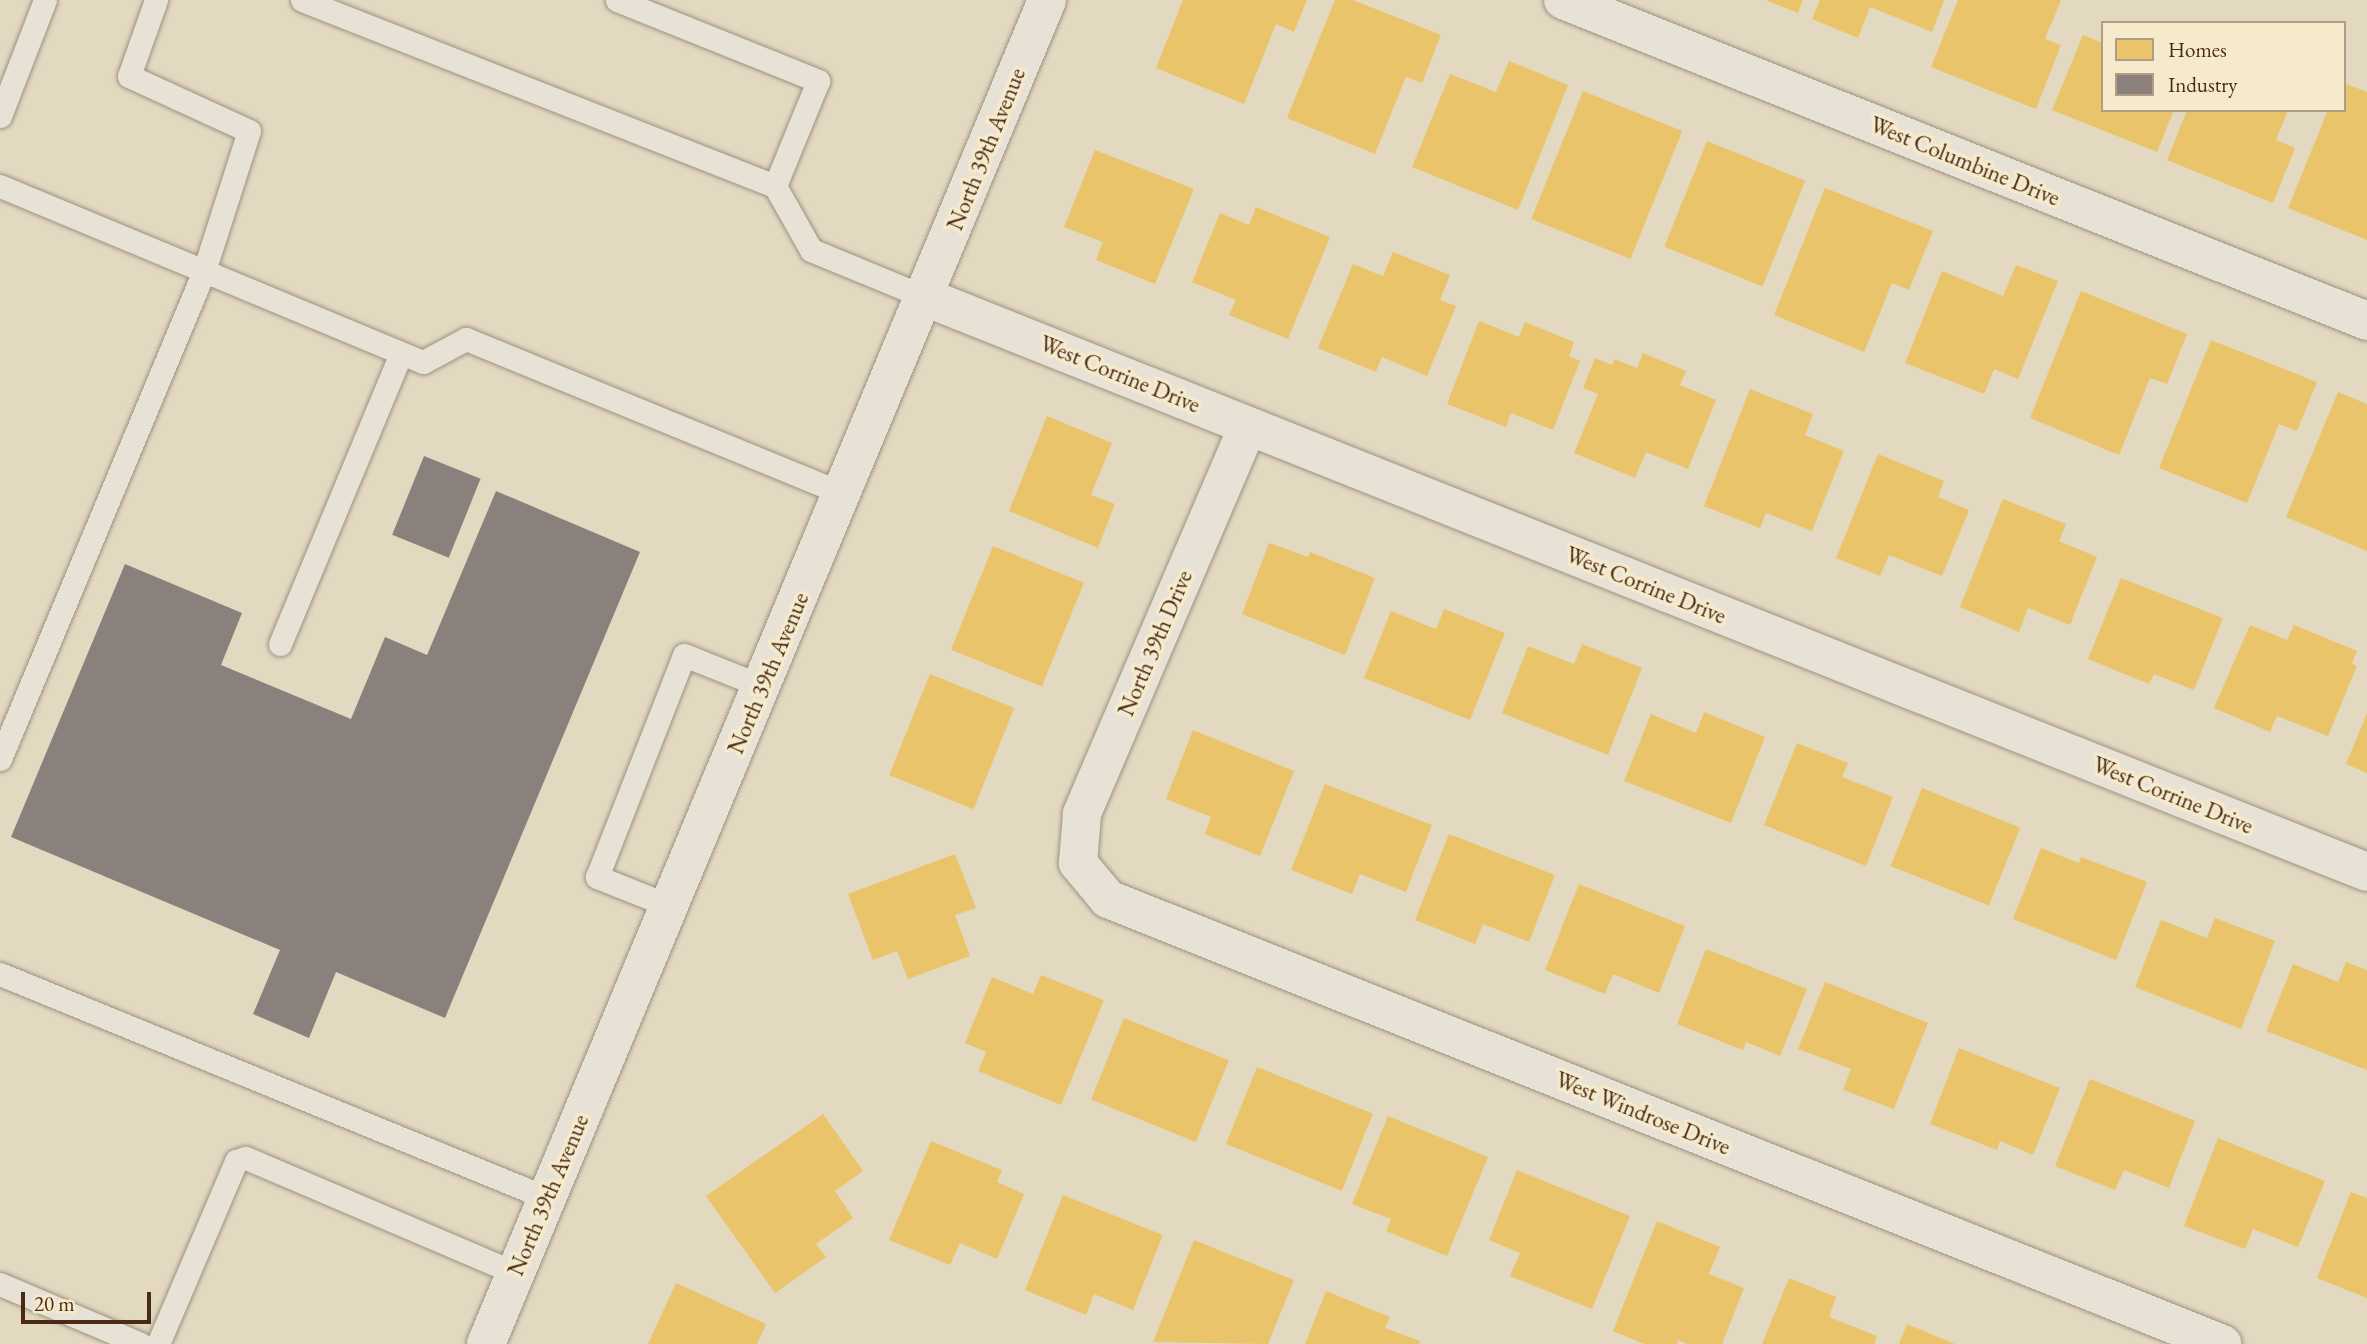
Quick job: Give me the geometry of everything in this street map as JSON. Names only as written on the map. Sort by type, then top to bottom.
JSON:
[{"type":"street","name":"North 39th Avenue","points":[[486,1344],[1047,0]]},
{"type":"street","name":"West Columbine Drive","points":[[1563,0],[2367,321]]},
{"type":"street","name":"West Corrine Drive","points":[[925,297],[2367,872]]},
{"type":"street","name":"North 39th Drive","points":[[1077,863],[1082,814],[1248,426]]},
{"type":"street","name":"West Windrose Drive","points":[[1077,863],[1108,899],[2222,1344]]},
{"type":"lane","points":[[0,116],[45,0]]},
{"type":"lane","points":[[0,759],[204,271],[249,131],[129,76],[156,0]]},
{"type":"lane","points":[[302,0],[775,186],[811,250],[925,297]]},
{"type":"lane","points":[[617,0],[818,81],[775,186]]},
{"type":"lane","points":[[0,186],[401,354],[424,362],[466,338],[843,494]]},
{"type":"lane","points":[[280,644],[401,354]]},
{"type":"lane","points":[[670,906],[597,877],[684,655],[762,686]]},
{"type":"lane","points":[[0,974],[547,1198]]},
{"type":"lane","points":[[158,1344],[236,1161],[246,1157],[516,1273]]},
{"type":"lane","points":[[0,1284],[141,1344]]},
{"type":"building: Homes","points":[[1183,0],[1307,0],[1294,32],[1276,24],[1244,104],[1156,68]]},
{"type":"building: Homes","points":[[1335,0],[1353,0],[1441,35],[1422,83],[1406,77],[1375,154],[1287,118]]},
{"type":"building: Homes","points":[[1766,0],[1803,0],[1798,13]]},
{"type":"building: Homes","points":[[1820,0],[1944,0],[1932,32],[1870,7],[1858,38],[1812,19]]},
{"type":"building: Homes","points":[[1958,0],[2061,0],[2045,39],[2061,45],[2036,109],[1931,67]]},
{"type":"building: Homes","points":[[2083,35],[2101,42],[2101,112],[2173,112],[2157,152],[2052,110]]},
{"type":"building: Homes","points":[[1509,61],[1568,85],[1518,210],[1412,167],[1450,74],[1496,92]]},
{"type":"building: Homes","points":[[2346,84],[2367,92],[2367,240],[2288,208],[2327,112],[2346,112]]},
{"type":"building: Homes","points":[[1583,91],[1682,131],[1631,259],[1531,219]]},
{"type":"building: Homes","points":[[2186,112],[2287,112],[2276,140],[2295,148],[2273,203],[2167,160]]},
{"type":"building: Homes","points":[[1707,141],[1805,181],[1763,286],[1664,247]]},
{"type":"building: Homes","points":[[1095,150],[1194,189],[1155,284],[1096,260],[1103,242],[1064,227]]},
{"type":"building: Homes","points":[[1825,188],[1933,231],[1909,290],[1892,283],[1864,352],[1774,315]]},
{"type":"building: Homes","points":[[1256,207],[1330,237],[1288,339],[1229,315],[1236,300],[1192,282],[1220,213],[1249,225]]},
{"type":"building: Homes","points":[[1393,252],[1450,275],[1440,300],[1456,306],[1427,376],[1382,357],[1376,372],[1318,348],[1353,264],[1383,276]]},
{"type":"building: Homes","points":[[2016,265],[2058,281],[2018,379],[1994,369],[1984,394],[1905,363],[1942,271],[2003,296]]},
{"type":"building: Homes","points":[[2081,291],[2187,334],[2167,384],[2150,378],[2119,455],[2030,418]]},
{"type":"building: Homes","points":[[1479,321],[1519,337],[1525,322],[1574,342],[1569,356],[1580,361],[1553,430],[1511,413],[1506,427],[1447,404]]},
{"type":"building: Homes","points":[[2211,340],[2317,382],[2297,431],[2279,424],[2247,503],[2159,468]]},
{"type":"building: Homes","points":[[1643,353],[1686,371],[1680,385],[1716,400],[1688,469],[1646,452],[1635,478],[1574,453],[1598,394],[1583,388],[1595,358],[1612,365],[1614,359],[1637,368]]},
{"type":"building: Homes","points":[[1750,389],[1813,414],[1805,435],[1844,451],[1812,531],[1766,513],[1760,528],[1704,506]]},
{"type":"building: Homes","points":[[2338,392],[2367,404],[2367,551],[2286,517]]},
{"type":"building: Homes","points":[[1047,416],[1112,443],[1091,495],[1115,504],[1098,548],[1009,511]]},
{"type":"building: Homes","points":[[1878,454],[1944,481],[1938,497],[1969,510],[1942,576],[1889,555],[1880,576],[1836,558]]},
{"type":"building: Homes","points":[[2003,499],[2066,524],[2059,541],[2097,557],[2070,625],[2028,608],[2019,632],[1960,607]]},
{"type":"building: Homes","points":[[1269,543],[1308,557],[1310,552],[1375,578],[1345,655],[1242,614]]},
{"type":"building: Homes","points":[[993,546],[1084,583],[1042,687],[951,650]]},
{"type":"building: Homes","points":[[2121,578],[2223,618],[2194,690],[2154,674],[2149,684],[2088,659]]},
{"type":"building: Homes","points":[[1444,609],[1505,633],[1470,720],[1364,678],[1391,611],[1436,629]]},
{"type":"building: Homes","points":[[2250,625],[2287,640],[2294,625],[2357,651],[2352,664],[2357,666],[2328,736],[2277,716],[2270,732],[2214,708]]},
{"type":"building: Homes","points":[[1582,644],[1642,668],[1608,755],[1502,713],[1528,646],[1574,664]]},
{"type":"building: Homes","points":[[930,674],[1014,708],[974,809],[889,775]]},
{"type":"building: Homes","points":[[1704,712],[1765,737],[1731,823],[1624,781],[1651,714],[1696,733]]},
{"type":"building: Homes","points":[[2367,713],[2367,773],[2346,764]]},
{"type":"building: Homes","points":[[1193,730],[1294,771],[1260,856],[1205,834],[1211,817],[1166,799]]},
{"type":"building: Homes","points":[[1797,743],[1848,763],[1842,777],[1893,797],[1866,866],[1764,825]]},
{"type":"building: Homes","points":[[1325,784],[1432,825],[1406,892],[1360,874],[1352,894],[1291,870]]},
{"type":"building: Homes","points":[[1922,788],[2020,828],[1989,906],[1891,866]]},
{"type":"building: Homes","points":[[1449,834],[1555,875],[1529,942],[1483,924],[1475,944],[1415,920]]},
{"type":"building: Homes","points":[[2041,848],[2079,863],[2081,857],[2147,882],[2116,960],[2013,919]]},
{"type":"building: Homes","points":[[955,854],[976,908],[955,915],[970,956],[908,979],[897,951],[873,960],[848,894]]},
{"type":"building: Homes","points":[[1579,884],[1685,926],[1659,993],[1613,974],[1605,994],[1545,970]]},
{"type":"building: Homes","points":[[2215,918],[2275,941],[2241,1029],[2135,987],[2161,920],[2207,938]]},
{"type":"building: Homes","points":[[1706,949],[1807,989],[1780,1056],[1746,1042],[1743,1050],[1677,1024]]},
{"type":"building: Homes","points":[[2346,962],[2367,970],[2367,1070],[2266,1031],[2293,964],[2338,982]]},
{"type":"building: Homes","points":[[1041,975],[1104,1000],[1061,1105],[978,1071],[986,1052],[965,1043],[992,977],[1033,994]]},
{"type":"building: Homes","points":[[1825,982],[1928,1023],[1894,1109],[1843,1090],[1851,1069],[1798,1049]]},
{"type":"building: Homes","points":[[1124,1018],[1229,1060],[1196,1142],[1091,1100]]},
{"type":"building: Homes","points":[[1959,1048],[2060,1088],[2033,1155],[2000,1141],[1997,1150],[1930,1124]]},
{"type":"building: Homes","points":[[1257,1067],[1373,1114],[1342,1191],[1226,1144]]},
{"type":"building: Homes","points":[[2090,1079],[2195,1121],[2169,1188],[2124,1170],[2115,1190],[2055,1166]]},
{"type":"building: Homes","points":[[823,1114],[863,1171],[835,1191],[853,1218],[816,1244],[826,1257],[775,1293],[706,1196]]},
{"type":"building: Homes","points":[[1388,1116],[1488,1157],[1447,1256],[1386,1231],[1391,1219],[1352,1204]]},
{"type":"building: Homes","points":[[2218,1138],[2325,1181],[2298,1247],[2253,1229],[2245,1249],[2184,1226]]},
{"type":"building: Homes","points":[[931,1141],[1002,1170],[997,1182],[1024,1194],[997,1259],[960,1243],[950,1265],[889,1240]]},
{"type":"building: Homes","points":[[1517,1170],[1630,1216],[1592,1309],[1510,1276],[1520,1253],[1489,1240]]},
{"type":"building: Homes","points":[[2351,1192],[2367,1198],[2367,1298],[2317,1278]]},
{"type":"building: Homes","points":[[1063,1195],[1163,1235],[1133,1310],[1094,1294],[1086,1315],[1025,1290]]},
{"type":"building: Homes","points":[[1657,1221],[1720,1247],[1709,1274],[1744,1288],[1722,1344],[1688,1344],[1678,1340],[1677,1344],[1644,1344],[1613,1331]]},
{"type":"building: Homes","points":[[1194,1240],[1294,1280],[1268,1344],[1153,1342]]},
{"type":"building: Homes","points":[[1789,1278],[1836,1297],[1829,1317],[1877,1336],[1874,1344],[1762,1344]]},
{"type":"building: Homes","points":[[676,1283],[766,1324],[757,1344],[648,1344]]},
{"type":"building: Homes","points":[[1326,1291],[1390,1317],[1385,1328],[1420,1341],[1419,1344],[1305,1344]]},
{"type":"building: Homes","points":[[1907,1324],[1955,1344],[1899,1344]]},
{"type":"building: Industry","points":[[424,456],[481,479],[449,558],[392,535]]},
{"type":"building: Industry","points":[[496,491],[640,552],[445,1018],[336,972],[309,1038],[253,1014],[280,950],[11,837],[125,564],[242,613],[221,665],[351,719],[385,637],[427,655]]}]
